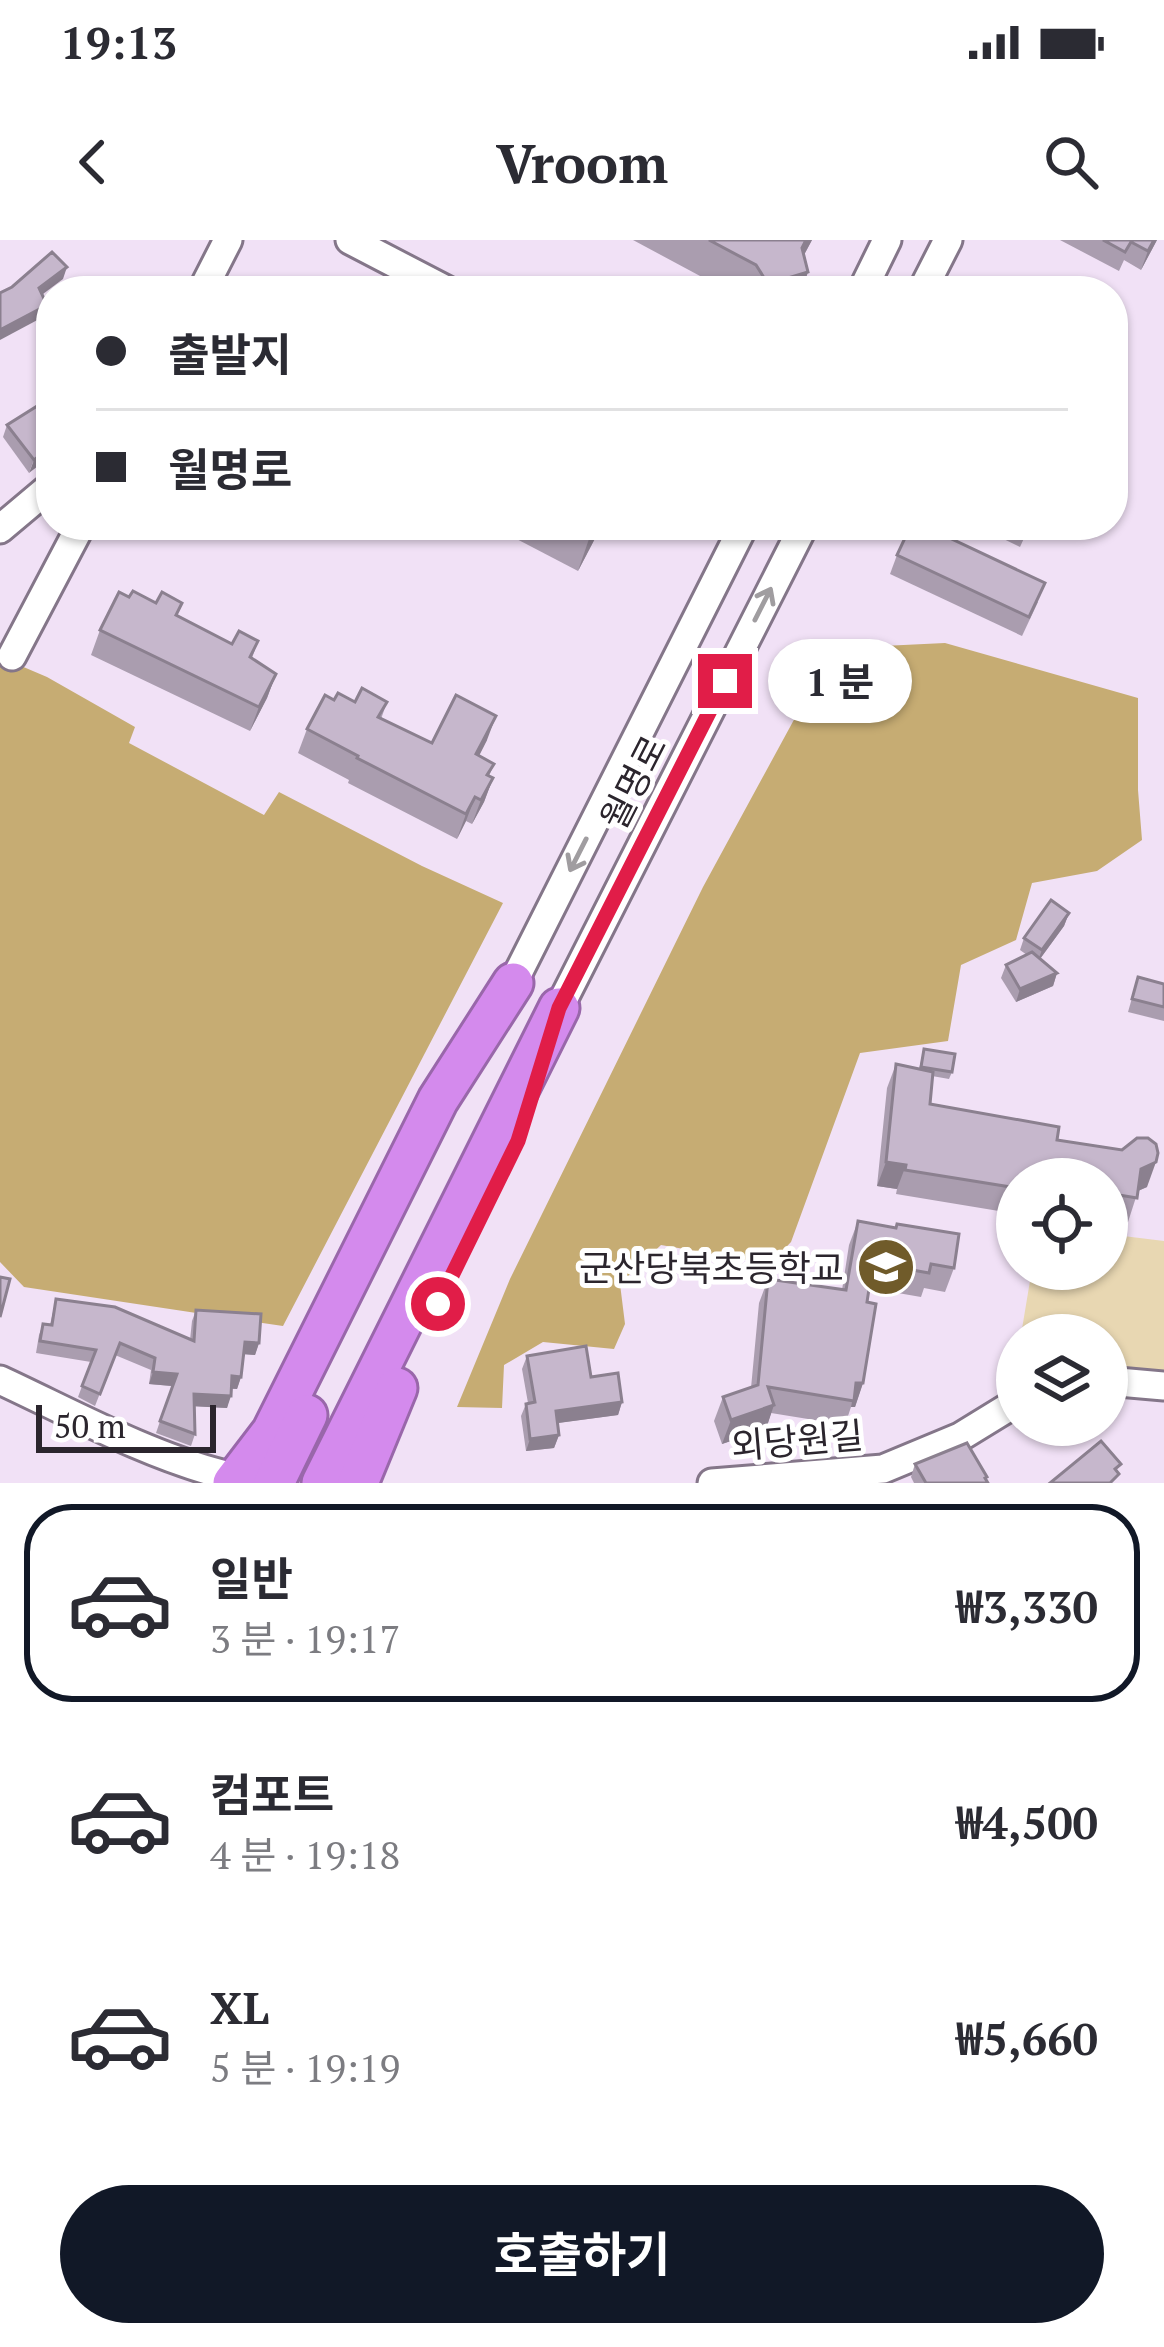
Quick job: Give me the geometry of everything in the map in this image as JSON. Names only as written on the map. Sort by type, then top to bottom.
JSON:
[{"type":"highway","points":[[227,1478],[272,1432],[438,1100],[514,983]]},
{"type":"highway","points":[[274,1483],[514,983]]},
{"type":"highway","points":[[322,1483],[559,1008]]},
{"type":"highway","points":[[358,1483],[399,1385],[518,1141],[559,1008]]},
{"type":"street","points":[[210,276],[228,240]]},
{"type":"street","points":[[350,240],[419,276]]},
{"type":"street","points":[[869,276],[887,240]]},
{"type":"street","points":[[930,276],[948,240]]},
{"type":"street","points":[[0,529],[36,499]]},
{"type":"street","points":[[12,656],[73,540]]},
{"type":"street","name":"월명로","points":[[514,983],[736,540]]},
{"type":"street","name":"월명로","points":[[559,1008],[796,540]]},
{"type":"street","points":[[0,1380],[227,1478]]},
{"type":"street","points":[[1128,1383],[1164,1386]]},
{"type":"street","name":"외당원길","points":[[712,1483],[883,1469],[960,1437],[996,1415]]},
{"type":"shaded area","points":[[945,643],[1138,698],[1142,840],[1097,871],[1032,883],[1016,940],[961,965],[948,1041],[860,1053],[791,1242],[770,1264],[661,1245],[620,1284],[625,1324],[614,1349],[543,1342],[504,1365],[502,1408],[457,1407],[510,1279],[703,887],[796,716],[841,648]]},
{"type":"shaded area","points":[[0,657],[47,677],[135,727],[129,743],[264,815],[279,792],[503,903],[283,1326],[24,1287],[0,1262]]},
{"type":"shaded area","points":[[1128,1237],[1164,1241],[1164,1375],[1128,1373],[1128,1314],[1024,1314],[1028,1290],[1128,1290]]},
{"type":"building","points":[[709,240],[806,240],[802,248],[808,272],[763,276],[756,265]]},
{"type":"building","points":[[1103,240],[1154,240],[1148,251],[1131,242],[1125,252]]},
{"type":"building","points":[[52,252],[67,267],[55,276],[36,276],[36,311],[0,330],[0,293]]},
{"type":"building","points":[[36,407],[36,458],[34,460],[7,425]]},
{"type":"building","points":[[904,540],[954,540],[1045,583],[1029,617],[897,555]]},
{"type":"building","points":[[133,591],[156,603],[162,592],[182,603],[176,615],[232,644],[239,631],[258,641],[250,657],[276,674],[259,707],[100,630],[119,592],[129,597]]},
{"type":"building","points":[[362,688],[387,702],[378,717],[432,743],[456,695],[496,716],[476,754],[494,764],[487,775],[493,778],[481,800],[475,797],[466,814],[307,729],[325,695],[334,700],[338,693],[355,702]]},
{"type":"building","points":[[1051,900],[1069,913],[1042,950],[1024,938]]},
{"type":"building","points":[[1032,952],[1057,973],[1020,989],[1006,965]]},
{"type":"building","points":[[1138,977],[1164,984],[1164,1007],[1132,999]]},
{"type":"building","points":[[924,1049],[955,1054],[952,1072],[921,1067]]},
{"type":"building","points":[[896,1064],[933,1072],[930,1104],[1059,1127],[1057,1140],[1122,1150],[1137,1138],[1148,1138],[1158,1153],[1156,1162],[1141,1169],[1137,1198],[1128,1196],[1128,1158],[996,1158],[996,1185],[905,1170],[906,1165],[886,1162]]},
{"type":"building","points":[[858,1221],[959,1234],[954,1268],[931,1264],[929,1273],[873,1263],[867,1302],[876,1304],[863,1383],[856,1383],[854,1401],[768,1387],[774,1405],[731,1420],[723,1397],[758,1385],[768,1279],[846,1290]]},
{"type":"building","points":[[0,1277],[10,1279],[0,1317]]},
{"type":"building","points":[[56,1299],[115,1307],[194,1341],[196,1310],[261,1314],[259,1343],[245,1342],[241,1377],[232,1376],[231,1396],[194,1394],[195,1434],[160,1421],[177,1374],[153,1372],[155,1358],[120,1343],[100,1394],[82,1386],[96,1350],[40,1341],[43,1324],[52,1325]]},
{"type":"building","points":[[586,1346],[591,1377],[618,1373],[622,1402],[556,1411],[559,1435],[530,1439],[526,1404],[535,1402],[527,1356]]},
{"type":"building","points":[[967,1443],[988,1483],[926,1483],[915,1464]]},
{"type":"building","points":[[1095,1446],[1105,1446],[1121,1464],[1110,1483],[1050,1483]]},
{"type":"place","name":"군산당북초등학교","points":[[886,1267]]},
{"type":"route","points":[[438,1304],[518,1141],[559,1008],[725,681]]}]
